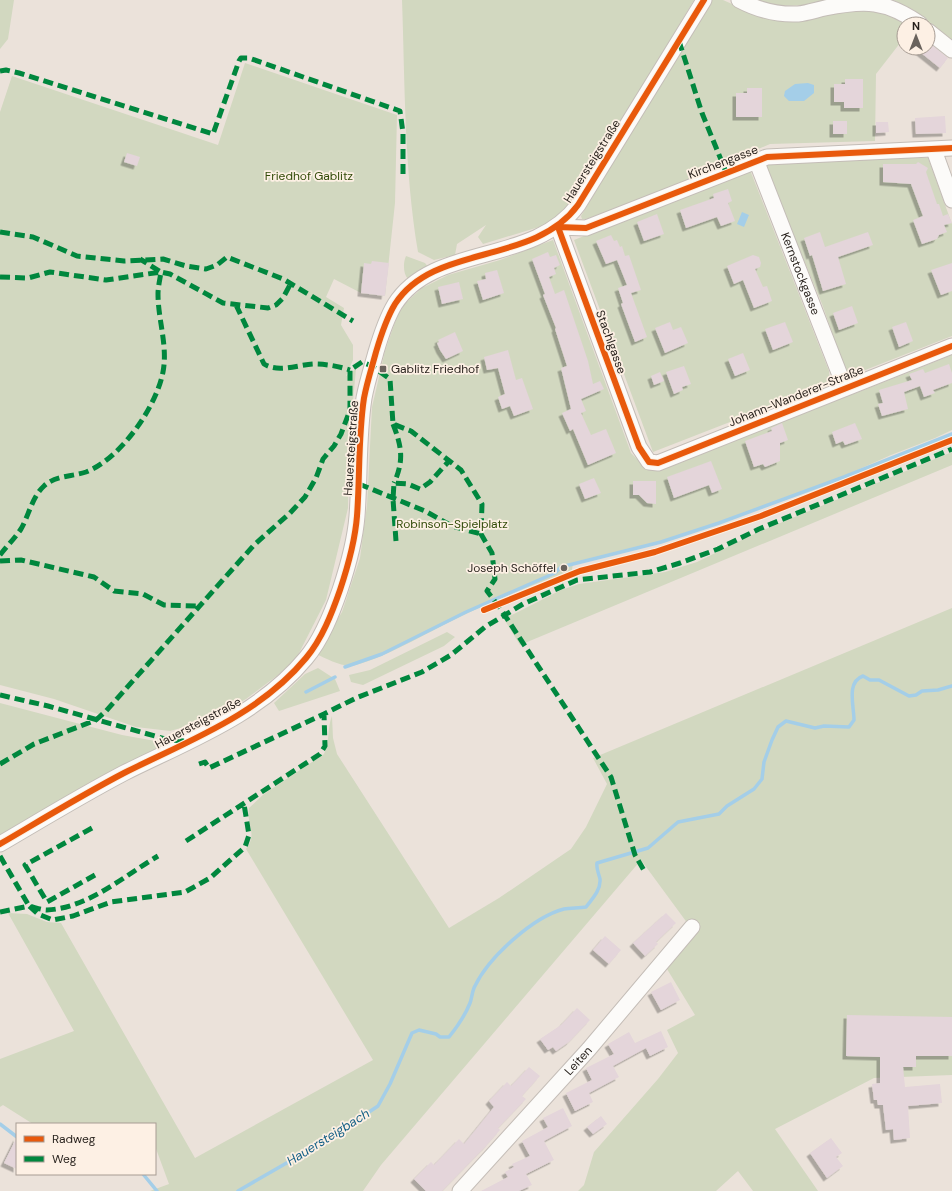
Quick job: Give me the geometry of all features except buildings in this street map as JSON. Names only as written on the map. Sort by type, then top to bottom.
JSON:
[{"type":"street","name":"Hauersteigstraße","points":[[0,844],[120,775],[190,741],[246,711],[278,685],[308,656],[329,617],[348,567],[357,518],[364,398],[379,342],[388,318],[396,303],[402,294],[412,285],[440,268],[520,245],[558,227],[578,205],[704,0]]},
{"type":"street","points":[[739,0],[753,7],[770,12],[799,14],[854,3],[870,2],[894,7],[908,16]]},
{"type":"street","points":[[936,37],[952,50]]},
{"type":"street","name":"Kirchengasse","points":[[558,227],[586,228],[767,156],[934,150],[952,148]]},
{"type":"street","points":[[934,150],[952,200]]},
{"type":"street","name":"Kernstockgasse","points":[[756,160],[844,388]]},
{"type":"street","name":"Stachlgasse","points":[[558,227],[639,447],[649,462]]},
{"type":"street","name":"Johann-Wanderer-Straße","points":[[649,462],[658,463],[952,346]]},
{"type":"street","name":"Leiten","points":[[460,1191],[589,1049],[692,927]]},
{"type":"green space","points":[[0,0],[14,0],[8,39],[0,49]]},
{"type":"green space","points":[[402,0],[694,0],[576,198],[552,223],[483,244],[478,237],[486,225],[457,244],[455,255],[434,260],[418,252],[413,221],[406,126]]},
{"type":"green space","points":[[711,0],[723,0],[750,12],[872,6],[896,16],[896,48],[876,74],[875,141],[770,144],[642,199],[586,219],[582,219],[581,216]]},
{"type":"green space","points":[[753,0],[837,0],[814,4],[786,6]]},
{"type":"green space","points":[[893,0],[952,0],[952,40],[936,28],[936,16],[921,16],[912,9]]},
{"type":"green space","name":"Friedhof Gablitz","points":[[245,63],[397,115],[395,203],[385,296],[361,293],[334,279],[326,297],[344,308],[341,325],[353,345],[353,360],[346,376],[356,369],[349,443],[348,508],[326,600],[294,663],[246,699],[203,722],[170,731],[136,727],[54,699],[0,685],[0,112],[12,76],[218,145]]},
{"type":"green space","points":[[882,158],[928,158],[952,224],[952,336],[850,376],[847,375],[822,304],[764,164]]},
{"type":"green space","points":[[750,170],[829,371],[830,384],[653,452],[574,240]]},
{"type":"green space","name":"Robinson-Spielplatz","points":[[553,240],[631,453],[646,468],[800,414],[952,355],[952,430],[844,476],[719,522],[661,541],[573,563],[572,570],[479,608],[397,649],[369,661],[351,666],[335,662],[316,654],[342,612],[360,558],[367,505],[372,407],[385,351],[400,308],[422,288],[448,275],[500,260]]},
{"type":"green space","points":[[406,256],[425,263],[428,267],[408,279],[404,268]]},
{"type":"green space","points":[[952,452],[952,465],[520,645],[504,619],[561,590],[579,584],[665,572],[697,562],[756,533]]},
{"type":"green space","points":[[952,608],[952,1075],[874,1078],[775,1129],[818,1191],[753,1191],[738,1171],[716,1191],[578,1191],[584,1185],[594,1152],[658,1079],[678,1053],[667,1030],[695,1015],[667,969],[696,929],[688,924],[641,860],[381,1165],[363,1191],[150,1191],[169,1184],[156,1149],[156,1123],[31,1123],[3,1105],[0,1107],[0,1059],[74,1031],[8,913],[27,914],[47,922],[61,923],[195,1158],[373,1060],[246,849],[251,838],[249,808],[264,794],[324,754],[332,716],[333,738],[337,754],[449,928],[499,898],[571,849],[586,827],[607,784],[593,758]]},
{"type":"green space","points":[[447,632],[455,637],[444,646],[363,685],[351,682],[349,675],[370,670]]},
{"type":"green space","points":[[318,668],[335,679],[340,691],[279,711],[274,703],[305,674]]},
{"type":"green space","points":[[0,703],[122,735],[161,742],[164,746],[0,837]]},
{"type":"water","points":[[808,83],[814,85],[814,93],[804,101],[789,101],[784,96],[785,91],[795,84]]},
{"type":"water","points":[[742,212],[749,215],[744,227],[737,224]]},
{"type":"waterway","points":[[345,667],[382,654],[466,612],[555,573],[561,567],[661,542],[719,523],[844,477],[952,434]]},
{"type":"waterway","name":"Hauersteigbach","points":[[238,1191],[330,1138],[378,1106],[390,1084],[412,1033],[419,1030],[436,1034],[440,1037],[449,1037],[466,1012],[471,1001],[474,988],[490,963],[501,951],[526,929],[552,913],[564,909],[586,907],[596,894],[599,887],[600,879],[597,863],[648,848],[678,822],[719,814],[727,806],[754,789],[762,779],[764,762],[778,727],[786,721],[815,728],[824,726],[849,727],[854,720],[852,702],[854,683],[863,676],[870,680],[879,680],[909,696],[916,695],[922,691],[938,690],[952,686]]},
{"type":"waterway","points":[[306,692],[335,677]]},
{"type":"waterway","name":"Hauersteigbach","points":[[0,1124],[16,1136]]},
{"type":"waterway","name":"Hauersteigbach","points":[[144,1175],[157,1191]]},
{"type":"marked path","points":[[679,41],[702,113],[726,172]]},
{"type":"marked path","points":[[0,71],[6,70],[19,73],[213,134],[239,61],[241,58],[249,58],[400,111],[403,133],[403,176]]},
{"type":"marked path","points":[[0,232],[33,237],[77,256],[124,261],[163,259],[186,266],[206,269],[217,265],[227,257],[283,279],[353,321]]},
{"type":"marked path","points":[[0,555],[21,529],[36,495],[40,490],[49,482],[59,478],[86,472],[111,456],[135,431],[153,401],[163,372],[164,362],[164,343],[158,304],[161,272],[140,259]]},
{"type":"marked path","points":[[0,277],[28,278],[50,272],[106,280],[161,272],[170,274],[223,303],[268,308],[276,305],[283,298],[291,283]]},
{"type":"marked path","points":[[236,305],[264,364],[269,367],[288,368],[323,364],[350,370]]},
{"type":"marked path","points":[[0,764],[34,744],[96,720],[106,711],[254,545],[290,513],[305,497],[316,478],[323,459],[334,446],[341,434],[350,410],[350,370],[362,362],[372,366],[390,379],[393,424],[411,431],[461,470],[482,504],[481,534],[492,553],[495,579],[487,591],[500,608],[611,777],[635,855],[645,872]]},
{"type":"marked path","points":[[393,424],[401,454],[399,468],[394,483]]},
{"type":"marked path","points":[[186,841],[320,754],[325,746],[324,714],[356,698],[422,672],[451,655],[485,627],[523,604],[577,580],[650,572],[680,563],[718,549],[759,529],[952,449]]},
{"type":"marked path","points":[[396,541],[393,499],[394,483],[408,484],[420,489],[430,482],[449,461]]},
{"type":"marked path","points":[[359,484],[425,511],[452,526],[481,534]]},
{"type":"marked path","points":[[0,561],[21,560],[94,577],[114,591],[143,594],[164,605],[198,606]]},
{"type":"marked path","points":[[0,695],[48,706],[169,740],[186,741]]},
{"type":"marked path","points":[[199,764],[205,762],[209,768],[324,714]]},
{"type":"marked path","points":[[0,912],[29,906],[38,914],[53,920],[73,916],[111,902],[185,892],[210,878],[245,847],[249,835],[244,804]]},
{"type":"marked path","points":[[92,828],[25,865],[47,902],[95,875]]},
{"type":"marked path","points":[[0,856],[29,906],[47,910],[77,904],[105,890],[158,856]]},
{"type":"cycle path","points":[[0,844],[108,781],[197,738],[245,711],[267,696],[287,678],[312,651],[330,617],[351,554],[357,516],[361,427],[364,398],[382,333],[395,304],[412,285],[434,271],[536,238],[559,224],[578,205],[704,0]]},
{"type":"cycle path","points":[[952,148],[767,157],[586,228],[558,227],[639,447],[649,462],[658,463],[952,346]]},
{"type":"cycle path","points":[[484,610],[580,571],[655,552],[761,516],[952,440]]},
{"type":"place","name":"Gablitz Friedhof","points":[[383,369]]},
{"type":"place","name":"Joseph Schöffel","points":[[564,568]]}]
